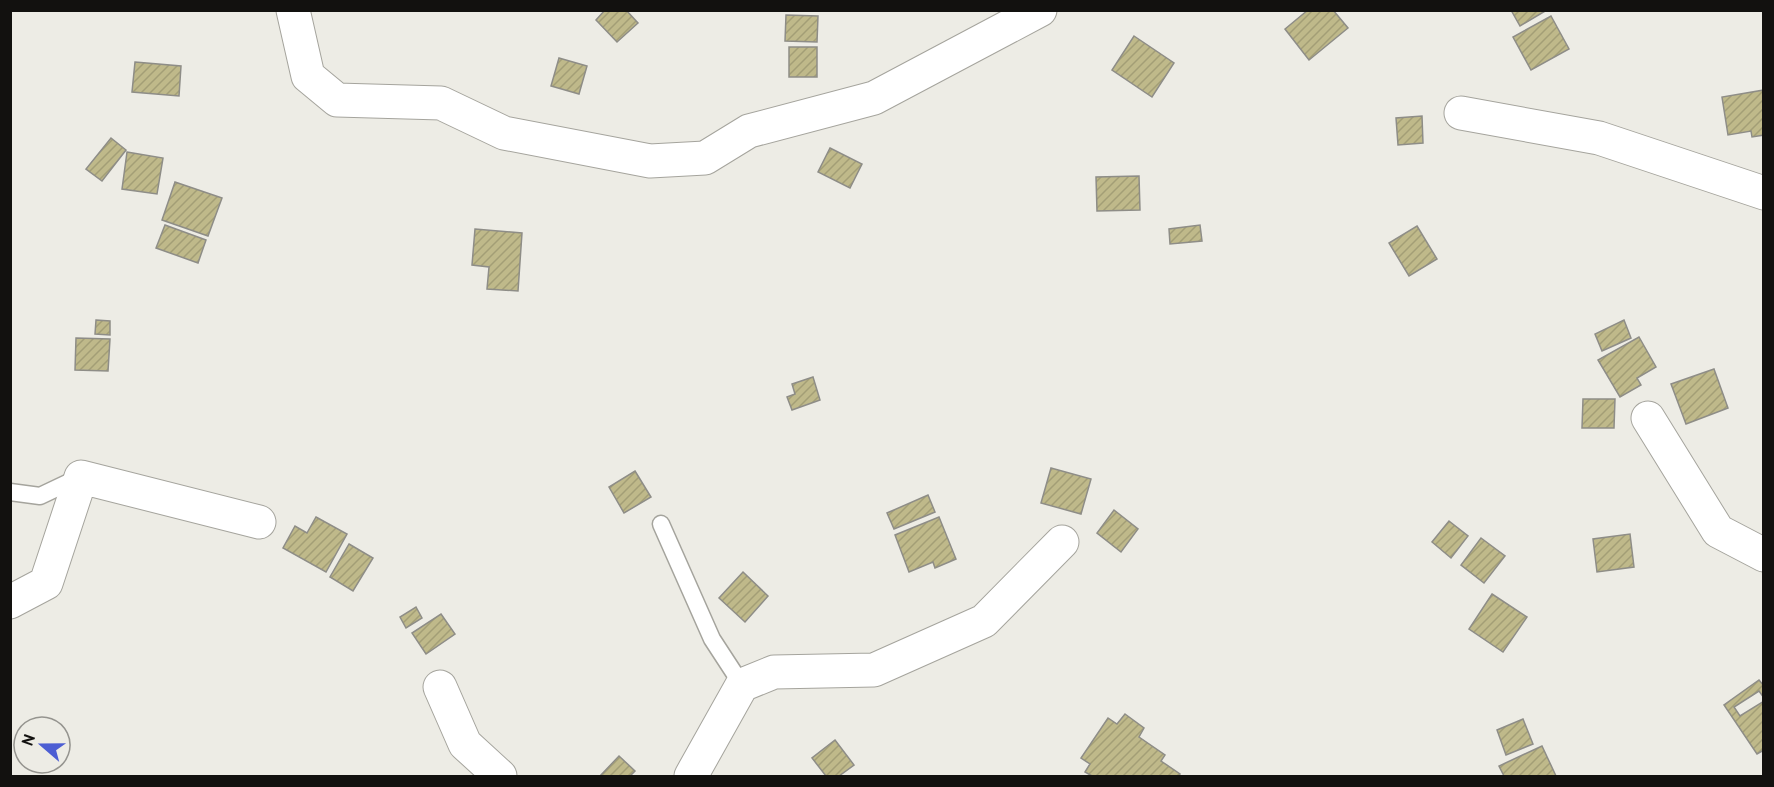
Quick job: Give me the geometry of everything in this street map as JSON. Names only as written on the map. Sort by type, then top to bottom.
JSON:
[{"type":"street","points":[[293,10],[309,76],[337,100],[441,103],[504,133],[650,160],[705,158],[749,131],[874,98],[1040,10]]},
{"type":"street","points":[[1461,113],[1599,138],[1764,193]]},
{"type":"street","points":[[1648,418],[1718,531],[1764,555]]},
{"type":"street","points":[[10,602],[46,583],[81,477],[259,522]]},
{"type":"street","points":[[691,777],[742,685],[774,672],[874,670],[884,666],[984,621],[1062,542]]},
{"type":"street","points":[[440,687],[465,744],[500,777]]},
{"type":"lane","points":[[10,492],[40,496],[81,477]]},
{"type":"lane","points":[[661,524],[712,639],[742,685]]},
{"type":"building","points":[[605,10],[626,10],[638,23],[617,42],[596,20]]},
{"type":"building","points":[[1308,10],[1333,10],[1348,28],[1309,60],[1285,29]]},
{"type":"building","points":[[1511,10],[1547,10],[1520,26]]},
{"type":"building","points":[[786,15],[818,16],[817,42],[785,41]]},
{"type":"building","points":[[1551,16],[1569,49],[1531,70],[1513,37]]},
{"type":"building","points":[[1134,36],[1174,63],[1152,97],[1112,70]]},
{"type":"building","points":[[789,47],[817,47],[817,77],[789,77]]},
{"type":"building","points":[[559,58],[587,66],[579,94],[551,86]]},
{"type":"building","points":[[135,62],[181,66],[179,96],[132,92]]},
{"type":"building","points":[[1764,90],[1764,135],[1752,137],[1751,131],[1728,135],[1722,97]]},
{"type":"building","points":[[1422,116],[1423,143],[1398,145],[1396,118]]},
{"type":"building","points":[[111,138],[126,150],[102,181],[86,169]]},
{"type":"building","points":[[830,148],[862,164],[850,188],[818,172]]},
{"type":"building","points":[[127,152],[163,158],[157,194],[122,189]]},
{"type":"building","points":[[1139,176],[1140,210],[1097,211],[1096,177]]},
{"type":"building","points":[[175,182],[222,198],[208,236],[162,220]]},
{"type":"building","points":[[165,225],[206,240],[198,263],[156,248]]},
{"type":"building","points":[[1200,225],[1202,241],[1170,244],[1169,229]]},
{"type":"building","points":[[1417,226],[1437,259],[1409,276],[1389,243]]},
{"type":"building","points":[[475,229],[522,233],[518,291],[487,289],[489,267],[472,265]]},
{"type":"building","points":[[96,320],[110,321],[110,335],[95,334]]},
{"type":"building","points":[[1624,320],[1631,338],[1602,351],[1595,334]]},
{"type":"building","points":[[1639,337],[1656,367],[1637,378],[1641,385],[1620,397],[1598,360]]},
{"type":"building","points":[[76,338],[110,339],[108,371],[75,370]]},
{"type":"building","points":[[1714,369],[1728,408],[1686,424],[1671,384]]},
{"type":"building","points":[[813,377],[820,400],[792,410],[787,397],[795,394],[792,384]]},
{"type":"building","points":[[1583,399],[1615,399],[1614,428],[1582,428]]},
{"type":"building","points":[[1051,468],[1091,479],[1081,514],[1041,503]]},
{"type":"building","points":[[635,471],[651,497],[624,513],[609,487]]},
{"type":"building","points":[[928,495],[935,512],[894,529],[887,513]]},
{"type":"building","points":[[1114,510],[1138,529],[1121,552],[1097,533]]},
{"type":"building","points":[[316,517],[347,534],[326,572],[283,548],[295,526],[307,533]]},
{"type":"building","points":[[939,517],[956,559],[935,568],[933,562],[909,572],[895,535]]},
{"type":"building","points":[[1449,521],[1468,536],[1451,558],[1432,542]]},
{"type":"building","points":[[1630,534],[1634,567],[1597,572],[1593,539]]},
{"type":"building","points":[[1481,538],[1505,556],[1484,583],[1461,565]]},
{"type":"building","points":[[349,544],[373,558],[353,591],[330,577]]},
{"type":"building","points":[[743,572],[768,596],[745,622],[719,598]]},
{"type":"building","points":[[1492,594],[1527,617],[1503,652],[1469,629]]},
{"type":"building","points":[[416,607],[422,618],[406,628],[400,617]]},
{"type":"building","points":[[441,614],[455,634],[426,654],[412,633]]},
{"type":"building","points":[[1759,680],[1764,686],[1764,698],[1759,691],[1734,707],[1740,716],[1764,701],[1764,750],[1757,754],[1724,705]]},
{"type":"building","points":[[1125,714],[1144,728],[1139,737],[1165,755],[1161,761],[1180,774],[1179,776],[1092,776],[1085,772],[1090,764],[1081,758],[1108,718],[1117,724]]},
{"type":"building","points":[[1523,719],[1533,744],[1506,755],[1497,730]]},
{"type":"building","points":[[835,740],[854,765],[839,776],[826,776],[812,758]]},
{"type":"building","points":[[1542,746],[1556,776],[1504,776],[1499,766]]},
{"type":"building","points":[[619,756],[635,771],[630,776],[600,776]]}]
